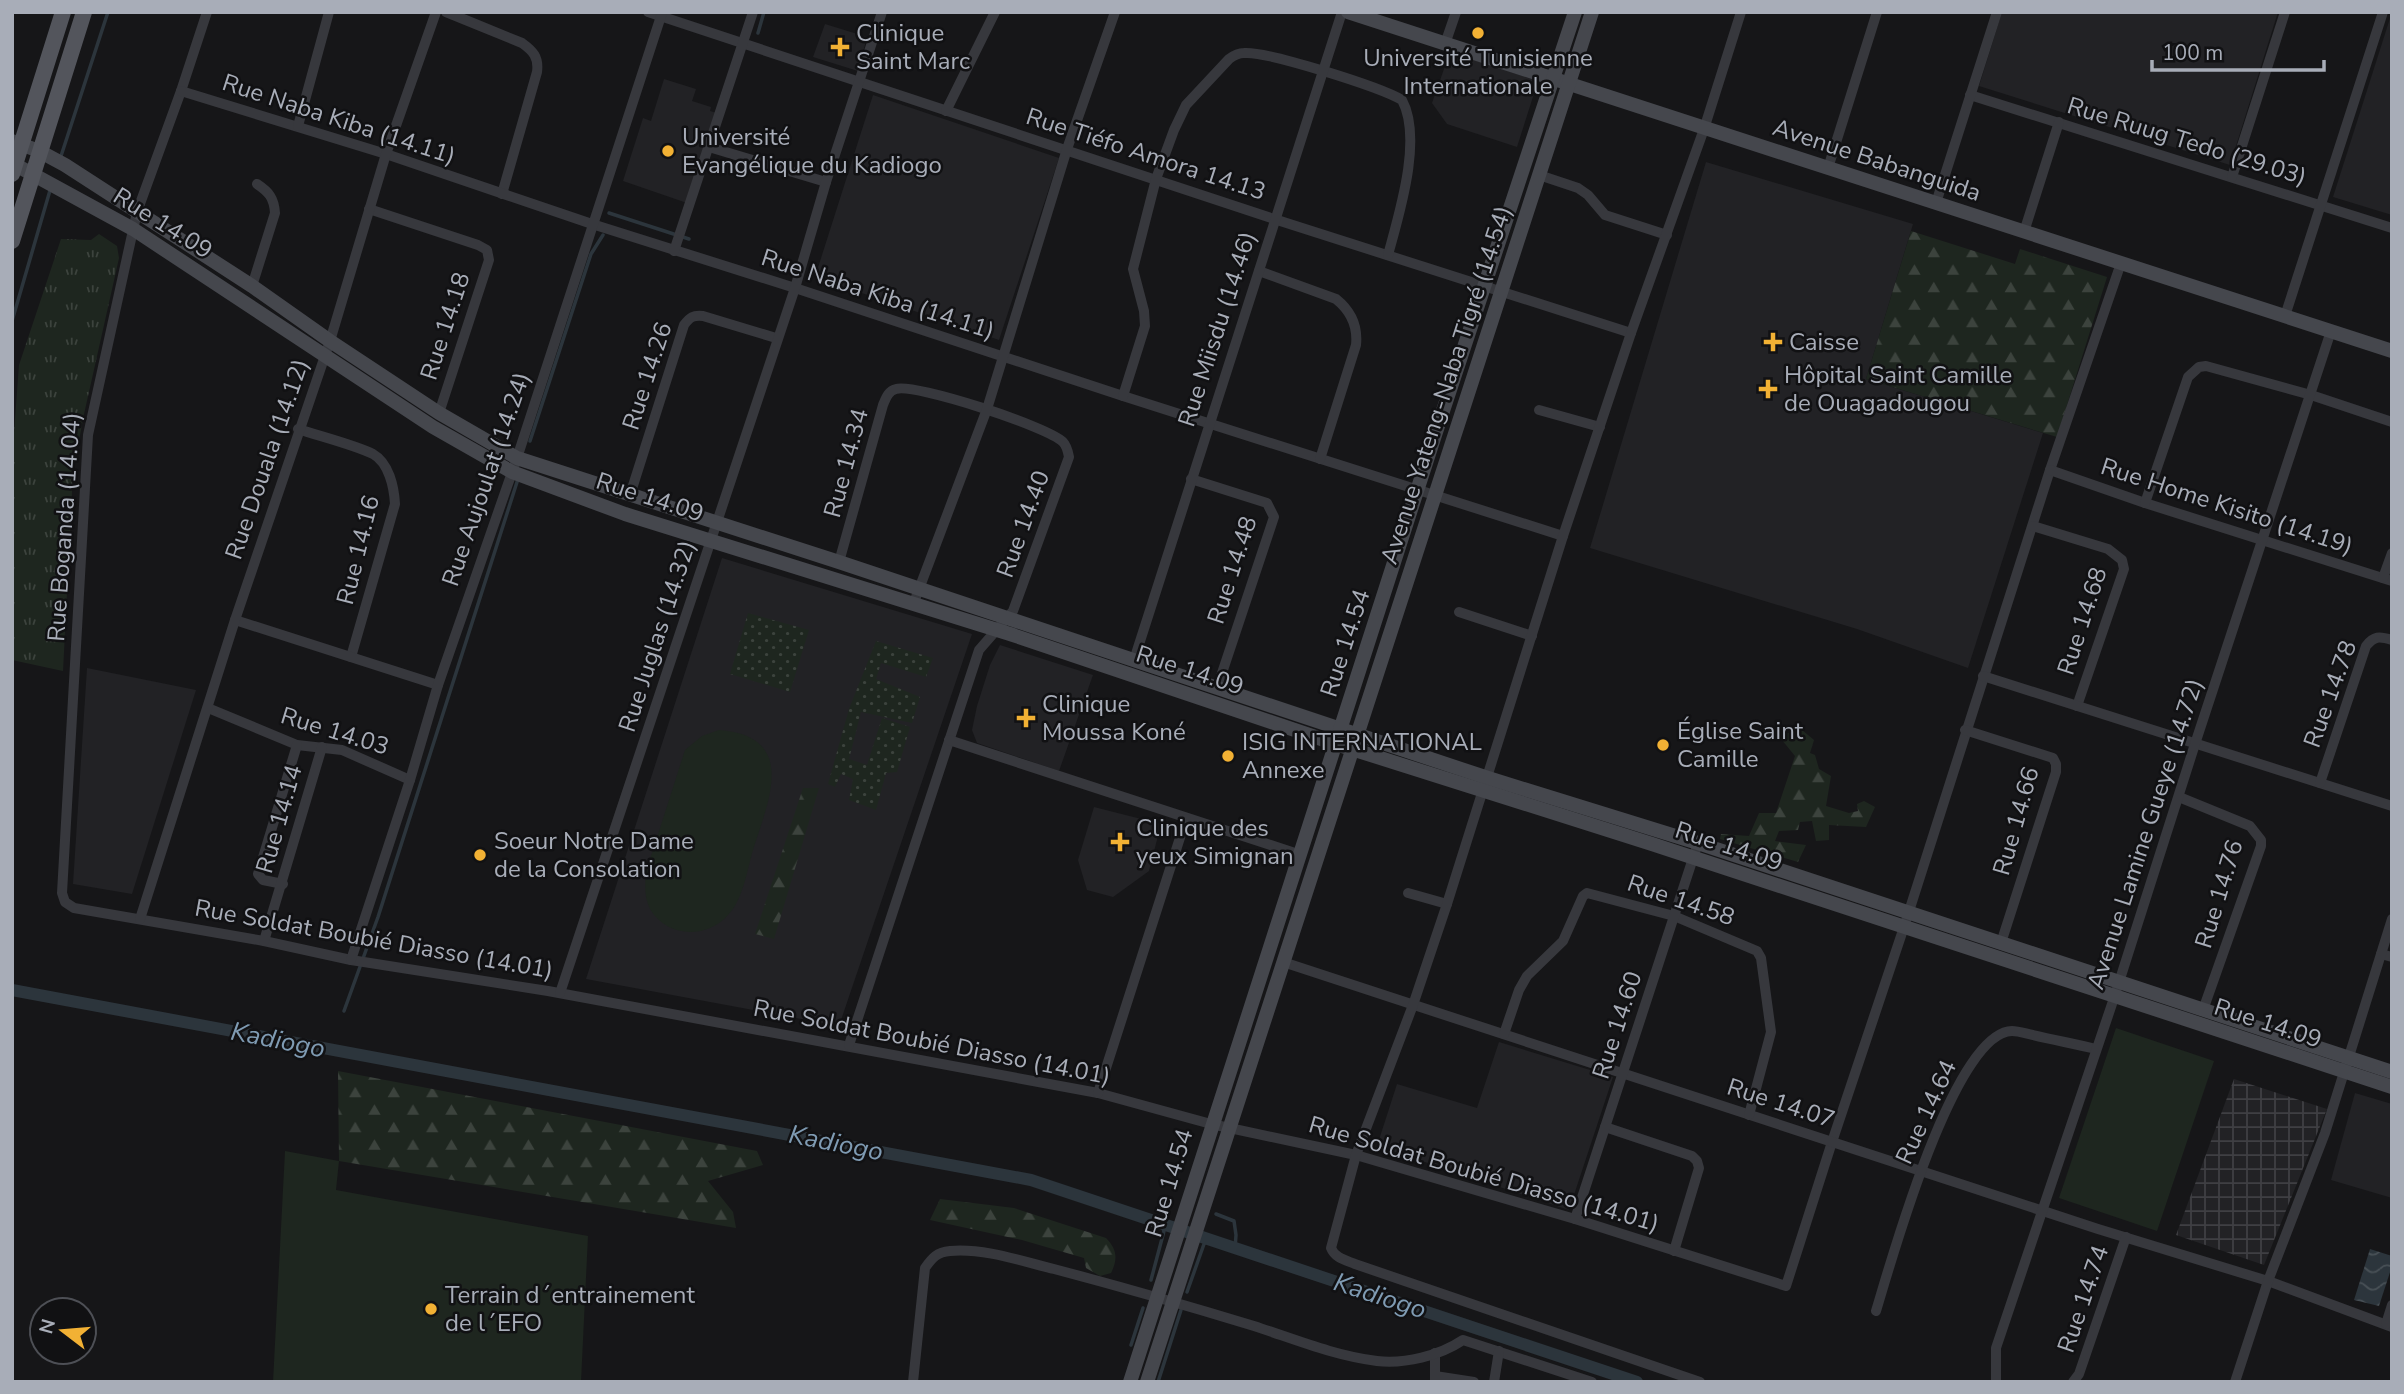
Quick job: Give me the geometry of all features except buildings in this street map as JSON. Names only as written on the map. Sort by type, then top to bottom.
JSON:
[{"type":"main road","points":[[13,167],[17,142],[63,12]]},
{"type":"main road","points":[[12,241],[84,12]]},
{"type":"street","name":"Rue Boganda (14.04)","points":[[62,893],[88,435],[137,212],[181,91],[206,12]]},
{"type":"street","points":[[298,126],[328,12]]},
{"type":"street","name":"Rue Douala (14.12)","points":[[140,919],[235,620],[330,341],[386,154],[436,12]]},
{"type":"street","points":[[446,12],[522,43],[532,50],[537,58],[537,72],[502,194]]},
{"type":"street","name":"Rue Tiéfo Amora 14.13","points":[[649,12],[662,14],[946,111],[1631,334]]},
{"type":"street","points":[[674,251],[753,12]]},
{"type":"street","name":"Rue Juglas (14.32)","points":[[560,993],[776,338],[795,288],[826,182],[882,12]]},
{"type":"street","points":[[946,111],[995,12]]},
{"type":"street","points":[[913,605],[987,409],[1067,149],[1115,12]]},
{"type":"street","name":"Rue Miisdu (14.46)","points":[[1134,660],[1342,12]]},
{"type":"street","name":"Avenue Babanguida","points":[[1348,12],[2392,351]]},
{"type":"street","points":[[1445,44],[1456,12]]},
{"type":"street","name":"Rue 14.54","points":[[1147,1382],[1166,1298],[1175,1240],[1211,1124],[1301,855],[1483,285],[1575,12]]},
{"type":"street","name":"Avenue Yateng-Naba Tigré (14.54)","points":[[1199,1219],[1592,12]]},
{"type":"street","points":[[1700,1382],[1339,1258],[1333,1254],[1331,1248],[1356,1155],[1413,1004],[1447,904],[1563,536],[1704,128],[1741,12]]},
{"type":"street","points":[[1828,168],[1877,12]]},
{"type":"street","points":[[1936,203],[1997,12]]},
{"type":"street","points":[[2232,177],[2285,12]]},
{"type":"street","points":[[2285,316],[2383,12]]},
{"type":"street","name":"Rue Aujoulat (14.24)","points":[[351,960],[438,685],[517,458],[662,14]]},
{"type":"street","points":[[1124,396],[1145,326],[1144,311],[1133,269],[1156,179],[1186,105],[1228,59],[1245,52],[1257,54],[1323,71],[1402,100],[1408,138],[1407,176],[1388,255]]},
{"type":"street","name":"Rue Naba Kiba (14.11)","points":[[181,91],[386,154],[1003,358],[1563,536]]},
{"type":"street","name":"Rue Ruug Tedo (29.03)","points":[[1970,95],[2392,228]]},
{"type":"street","points":[[2024,232],[2059,122]]},
{"type":"street","name":"Rue 14.09","points":[[17,142],[39,151],[137,212],[252,286],[439,413],[517,458],[1357,734],[1486,785]]},
{"type":"street","points":[[709,147],[826,182]]},
{"type":"street","name":"Rue 14.09","points":[[13,167],[32,173],[133,229],[433,427],[512,472],[625,514],[996,630],[1336,744],[1486,785],[1696,850],[1907,920],[2114,998],[2392,1087]]},
{"type":"street","points":[[1539,175],[1578,188],[1588,195],[1605,215],[1667,234]]},
{"type":"street","points":[[252,286],[275,212],[274,201],[267,191],[257,184]]},
{"type":"street","name":"Rue 14.18","points":[[369,209],[487,250],[489,260],[439,413]]},
{"type":"street","points":[[1832,1142],[1907,920],[1965,730],[2050,470],[2121,263]]},
{"type":"street","points":[[1259,271],[1336,299],[1352,318],[1357,334],[1356,345],[1320,459]]},
{"type":"street","name":"Rue 14.26","points":[[631,495],[684,325],[689,318],[695,315],[703,316],[776,338]]},
{"type":"street","name":"Avenue Lamine Gueye (14.72)","points":[[1996,1382],[1996,1348],[2114,998],[2194,744],[2331,331]]},
{"type":"street","points":[[2145,503],[2188,377],[2199,367],[2206,366],[2311,395],[2392,422]]},
{"type":"street","name":"Rue 14.34","points":[[839,562],[887,395],[894,389],[914,388],[987,409]]},
{"type":"street","name":"Rue 14.40","points":[[987,409],[1057,437],[1063,442],[1069,457],[1017,601],[1008,618]]},
{"type":"street","points":[[1539,411],[1600,427]]},
{"type":"street","name":"Rue 14.16","points":[[298,429],[374,455],[387,471],[394,489],[396,504],[351,657]]},
{"type":"street","name":"Rue Home Kisito (14.19)","points":[[2050,470],[2388,580]]},
{"type":"street","name":"Rue 14.48","points":[[1191,479],[1267,503],[1274,517],[1217,688]]},
{"type":"street","name":"Rue 14.68","points":[[2033,526],[2108,549],[2122,559],[2124,569],[2077,706]]},
{"type":"street","points":[[2388,580],[2392,553]]},
{"type":"street","points":[[1459,612],[1532,636]]},
{"type":"street","points":[[849,1045],[979,650],[1008,618]]},
{"type":"street","points":[[235,620],[438,685]]},
{"type":"street","name":"Rue 14.78","points":[[2320,783],[2365,646],[2379,636],[2392,640]]},
{"type":"street","points":[[1983,676],[2392,806]]},
{"type":"street","name":"Rue 14.03","points":[[208,708],[297,745],[322,747],[355,755],[410,780]]},
{"type":"street","name":"Rue 14.66","points":[[1965,730],[2053,758],[2056,764],[2056,772],[2001,943]]},
{"type":"street","points":[[949,740],[1301,855]]},
{"type":"street","points":[[282,884],[263,880],[258,874],[297,745]]},
{"type":"street","name":"Rue 14.14","points":[[264,942],[322,747]]},
{"type":"street","name":"Rue 14.76","points":[[2179,797],[2250,826],[2261,840],[2203,1010]]},
{"type":"street","points":[[1098,1093],[1186,819]]},
{"type":"street","name":"Rue 14.60","points":[[1576,1219],[1696,850]]},
{"type":"street","name":"Rue Soldat Boubié Diasso (14.01)","points":[[62,893],[65,902],[74,908],[351,960],[560,993],[752,1030],[849,1045],[1098,1093],[1211,1124],[1356,1155],[1576,1219],[1786,1286],[1832,1142]]},
{"type":"street","points":[[1408,893],[1447,904]]},
{"type":"street","name":"Rue 14.58","points":[[1504,1034],[1519,990],[1527,976],[1563,941],[1583,896],[1587,893],[1674,916],[1751,947],[1761,958],[1771,1032],[1749,1115]]},
{"type":"street","points":[[2235,1382],[2268,1281],[2325,1133],[2343,1072],[2387,956],[2392,919]]},
{"type":"street","name":"Rue 14.09","points":[[1907,920],[2001,943],[2392,1072]]},
{"type":"street","name":"Rue 14.07","points":[[1283,962],[2043,1211],[2268,1281],[2389,1326]]},
{"type":"street","name":"Rue 14.64","points":[[1876,1311],[1920,1169],[1965,1071],[1978,1053],[1998,1036],[2012,1031],[2096,1049]]},
{"type":"street","points":[[1605,1127],[1692,1156],[1697,1161],[1699,1168],[1674,1251]]},
{"type":"street","name":"Rue 14.54","points":[[1130,1382],[1199,1219]]},
{"type":"street","name":"Rue 14.74","points":[[2076,1378],[2126,1237]]},
{"type":"street","points":[[913,1382],[925,1268],[933,1256],[948,1251],[967,1251],[1009,1258],[1166,1298],[1329,1351],[1378,1361],[1408,1361],[1435,1353],[1463,1340],[1592,1382]]},
{"type":"street","points":[[2389,1326],[2392,1306]]},
{"type":"street","points":[[1494,1382],[1499,1351]]},
{"type":"street","points":[[1435,1353],[1435,1379],[1474,1382]]},
{"type":"shaded area","points":[[2002,12],[2278,12],[2230,165],[1979,86]]},
{"type":"shaded area","points":[[2392,12],[2392,215],[2333,197]]},
{"type":"shaded area","name":"Clinique Saint Marc","points":[[825,24],[867,37],[858,71],[813,57]]},
{"type":"shaded area","points":[[1450,52],[1538,81],[1517,147],[1447,124],[1432,103]]},
{"type":"shaded area","name":"Université Evangélique du Kadiogo","points":[[664,79],[696,89],[692,101],[711,107],[710,111],[717,113],[687,203],[623,181],[643,118],[651,121]]},
{"type":"shaded area","points":[[873,95],[1059,158],[999,340],[815,277]]},
{"type":"shaded area","name":"Hôpital Saint Camille de Ouagadougou","points":[[1706,162],[1913,224],[1866,379],[2043,433],[1968,668],[1857,629],[1590,548]]},
{"type":"shaded area","points":[[722,558],[972,634],[839,1026],[586,979]]},
{"type":"shaded area","name":"Clinique Moussa Koné","points":[[1000,645],[1093,675],[1059,771],[977,743],[972,730],[977,706],[990,665]]},
{"type":"shaded area","points":[[87,668],[196,690],[132,894],[73,884]]},
{"type":"shaded area","name":"Clinique des yeux Simignan","points":[[1094,807],[1161,824],[1149,871],[1113,897],[1087,890],[1078,860]]},
{"type":"shaded area","points":[[1499,1042],[1613,1077],[1569,1210],[1377,1146],[1397,1084],[1477,1108]]},
{"type":"shaded area","points":[[2234,1079],[2327,1109],[2264,1265],[2176,1235]]},
{"type":"shaded area","points":[[2355,1093],[2392,1104],[2392,1198],[2331,1180]]},
{"type":"green space","points":[[1911,231],[2015,264],[2020,249],[2107,277],[2057,437],[1866,379]]},
{"type":"green space","points":[[99,234],[117,246],[119,258],[73,472],[63,671],[12,660],[12,460],[19,365],[61,239],[91,240]]},
{"type":"green space","points":[[748,613],[809,630],[790,692],[730,674]]},
{"type":"green space","points":[[876,641],[933,658],[926,677],[881,663],[876,679],[920,697],[912,723],[861,712],[849,759],[867,765],[882,718],[910,727],[897,772],[886,773],[876,810],[849,800],[853,779],[841,774],[835,787],[828,784],[849,709]]},
{"type":"green space","points":[[719,730],[744,735],[760,745],[769,758],[772,774],[770,793],[744,884],[733,909],[719,923],[699,931],[688,932],[666,926],[650,909],[645,886],[646,872],[685,750],[702,736]]},
{"type":"green space","points":[[1802,730],[1814,740],[1810,753],[1815,755],[1819,769],[1831,776],[1826,806],[1849,813],[1858,811],[1857,804],[1864,801],[1875,807],[1866,827],[1829,825],[1829,840],[1816,841],[1812,821],[1800,822],[1798,830],[1779,831],[1775,841],[1806,845],[1798,862],[1720,839],[1721,834],[1749,836],[1759,813],[1776,813],[1795,756],[1782,740],[1784,734]]},
{"type":"green space","points":[[803,788],[819,788],[774,939],[755,934]]},
{"type":"green space","points":[[2116,1028],[2214,1061],[2157,1231],[2059,1198]]},
{"type":"green space","points":[[338,1071],[757,1151],[763,1165],[708,1181],[733,1212],[736,1228],[339,1161]]},
{"type":"green space","name":"Terrain d´entrainement de l´EFO","points":[[285,1151],[339,1161],[336,1190],[588,1236],[581,1382],[273,1382]]},
{"type":"green space","points":[[940,1199],[1014,1208],[1106,1238],[1114,1250],[1115,1259],[1111,1273],[1100,1276],[1086,1268],[1084,1258],[1022,1240],[930,1220]]},
{"type":"water","points":[[2370,1249],[2392,1256],[2392,1266],[2379,1306],[2354,1300]]},
{"type":"waterway","points":[[61,156],[108,12]]},
{"type":"waterway","points":[[758,33],[764,12]]},
{"type":"waterway","points":[[12,321],[51,187]]},
{"type":"waterway","points":[[609,213],[689,239]]},
{"type":"waterway","points":[[530,441],[591,254],[603,235]]},
{"type":"waterway","points":[[344,1011],[378,917],[518,479]]},
{"type":"waterway","name":"Kadiogo","points":[[12,990],[1031,1180],[1637,1382]]},
{"type":"waterway","points":[[1216,1214],[1234,1221],[1235,1249]]},
{"type":"waterway","points":[[1151,1280],[1164,1231],[1161,1225]]},
{"type":"waterway","points":[[1187,1292],[1204,1244],[1209,1240]]},
{"type":"waterway","points":[[1131,1345],[1143,1308]]},
{"type":"waterway","points":[[1158,1382],[1181,1310]]},
{"type":"place","name":"Université Tunisienne Internationale","points":[[1478,33]]},
{"type":"place","name":"Clinique Saint Marc","points":[[840,47]]},
{"type":"place","name":"Université Evangélique du Kadiogo","points":[[668,151]]},
{"type":"place","name":"Caisse","points":[[1773,342]]},
{"type":"place","name":"Hôpital Saint Camille de Ouagadougou","points":[[1768,389]]},
{"type":"place","name":"Clinique Moussa Koné","points":[[1026,718]]},
{"type":"place","name":"Église Saint Camille","points":[[1663,745]]},
{"type":"place","name":"ISIG INTERNATIONAL Annexe","points":[[1228,756]]},
{"type":"place","name":"Clinique des yeux Simignan","points":[[1120,842]]},
{"type":"place","name":"Soeur Notre Dame de la Consolation","points":[[480,855]]},
{"type":"place","name":"Terrain d´entrainement de l´EFO","points":[[431,1309]]}]
